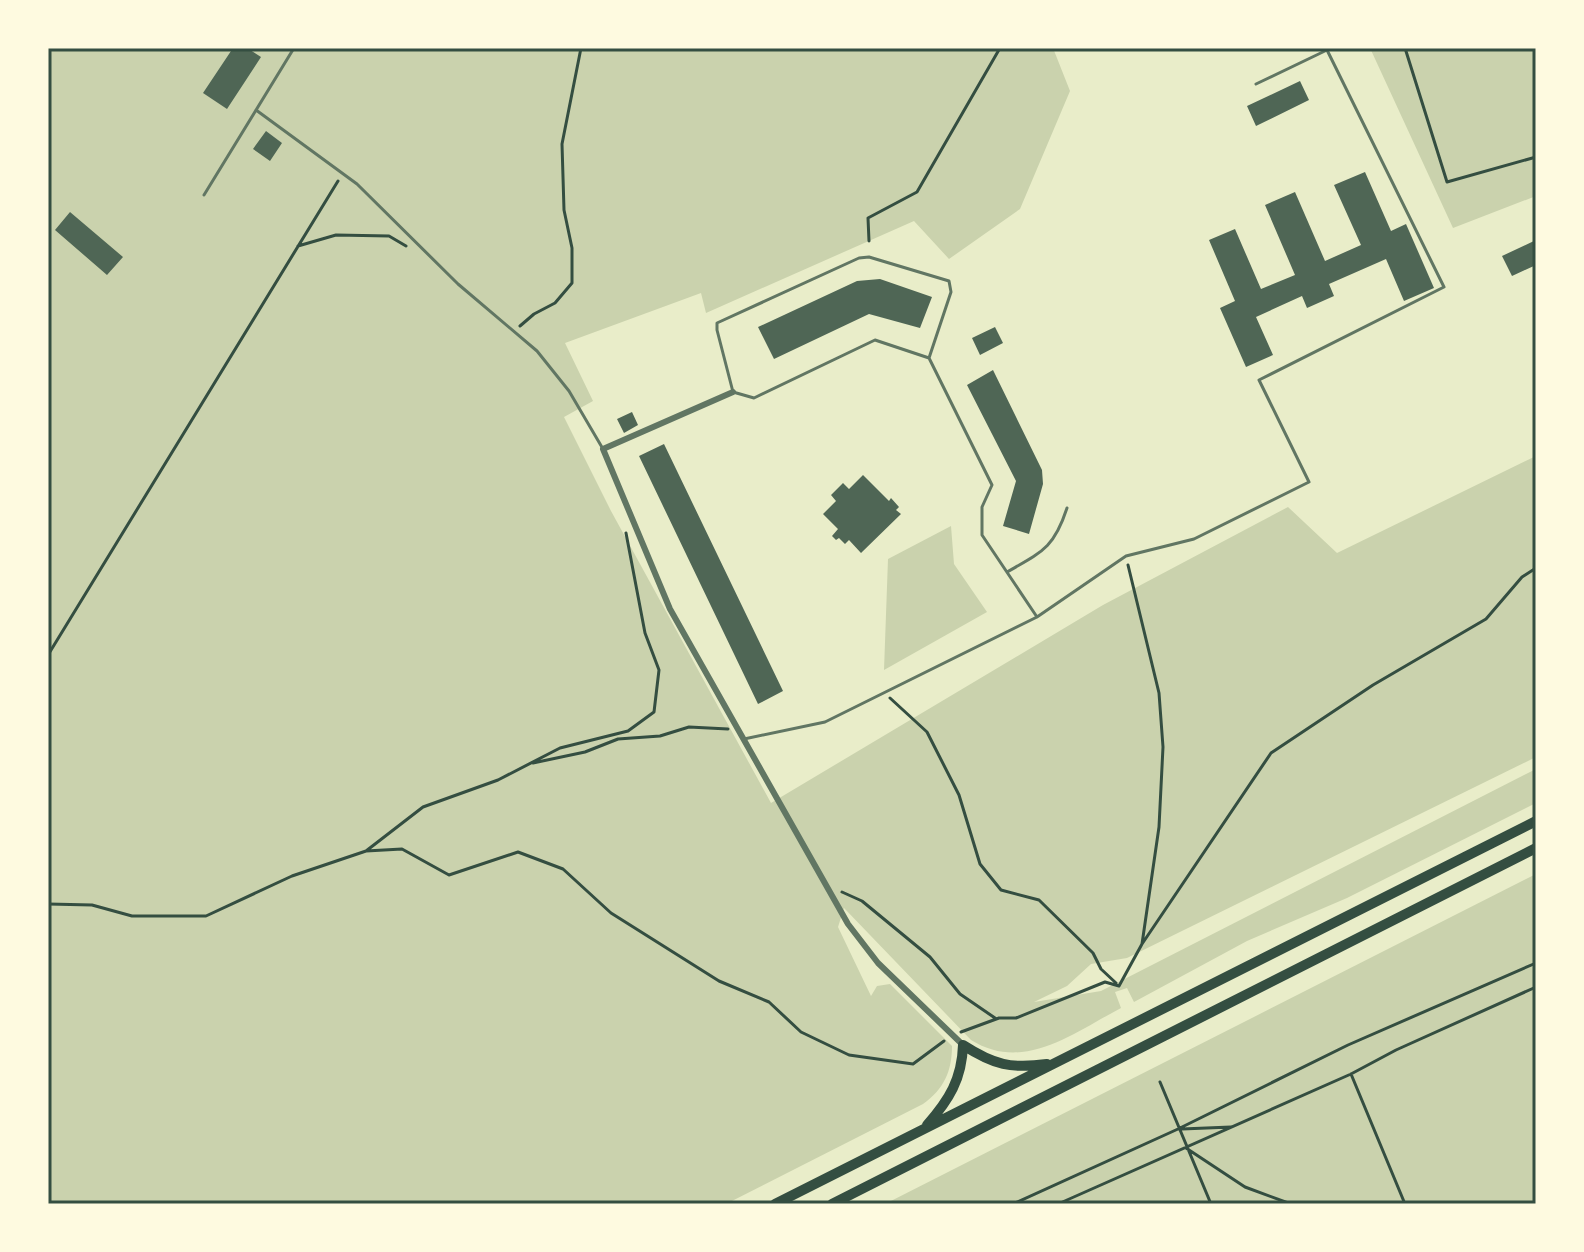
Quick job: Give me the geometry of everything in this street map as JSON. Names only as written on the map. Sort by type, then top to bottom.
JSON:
[{"type":"highway","points":[[775,1204],[1536,821]]},
{"type":"highway","points":[[832,1204],[1536,848]]},
{"type":"highway","points":[[963,1045],[984,1059],[1004,1066],[1057,1063]]},
{"type":"highway","points":[[922,1130],[958,1082],[963,1065],[963,1045]]},
{"type":"street","points":[[733,392],[603,449],[670,609],[848,924],[865,947],[963,1045]]},
{"type":"lane","points":[[204,195],[294,48]]},
{"type":"lane","points":[[744,739],[825,722],[1037,617],[1126,556],[1194,539],[1309,482],[1259,380],[1444,287],[1327,50],[1256,84]]},
{"type":"lane","points":[[256,110],[343,173],[458,284],[514,331],[555,371],[603,449]]},
{"type":"lane","points":[[929,358],[875,340],[754,398],[733,392],[717,323],[859,258],[869,257],[949,281],[951,292],[929,358],[992,485],[982,507],[982,535],[1037,617]]},
{"type":"lane","points":[[1007,572],[1039,554],[1058,534],[1067,508]]},
{"type":"path","points":[[514,331],[534,314],[555,303],[572,283],[572,248],[564,210],[562,144],[581,48]]},
{"type":"path","points":[[869,241],[868,218],[917,192],[1000,48]]},
{"type":"path","points":[[1405,48],[1447,182],[1536,157]]},
{"type":"path","points":[[48,655],[343,173]]},
{"type":"path","points":[[298,246],[336,235],[389,236],[413,249]]},
{"type":"path","points":[[366,851],[423,807],[498,780],[560,748],[628,731],[654,712],[659,670],[645,633],[625,526]]},
{"type":"path","points":[[1126,556],[1159,693],[1163,747],[1159,827],[1142,944]]},
{"type":"path","points":[[1119,986],[1142,944],[1271,753],[1373,685],[1486,619],[1522,577],[1536,568]]},
{"type":"path","points":[[884,693],[927,732],[959,795],[980,864],[1001,890],[1039,900],[1093,953],[1101,969],[1119,986]]},
{"type":"path","points":[[526,765],[585,752],[618,739],[660,736],[689,727],[720,730],[737,727]]},
{"type":"path","points":[[48,904],[92,905],[132,916],[206,916],[292,876],[366,851],[402,849],[449,875],[518,852],[563,869],[611,913],[719,981],[769,1002],[801,1032],[849,1055],[913,1064],[953,1035],[996,1018],[1016,1018],[1105,982],[1119,986]]},
{"type":"path","points":[[827,886],[862,901],[930,957],[960,994],[996,1018]]},
{"type":"path","points":[[1013,1204],[1178,1129],[1348,1045],[1536,963]]},
{"type":"path","points":[[1058,1204],[1351,1074],[1396,1050],[1536,987]]},
{"type":"path","points":[[1351,1074],[1405,1204]]},
{"type":"path","points":[[1160,1082],[1211,1204]]},
{"type":"path","points":[[1178,1129],[1233,1127]]},
{"type":"path","points":[[1186,1148],[1245,1187],[1291,1204]]},
{"type":"path","points":[[1068,1200],[1074,1204]]},
{"type":"green space","points":[[48,48],[1053,48],[1070,91],[1020,209],[949,259],[914,221],[706,313],[701,293],[565,343],[593,401],[564,417],[611,511],[771,803],[1103,605],[1288,507],[1337,553],[1536,456],[1536,757],[1127,958],[1091,964],[1067,986],[1034,1002],[1101,991],[1536,769],[1536,803],[1347,898],[1247,941],[1134,1002],[1127,988],[1115,992],[1121,1008],[1066,1038],[1029,1051],[991,1049],[971,1040],[844,908],[838,927],[871,996],[877,986],[890,984],[952,1046],[948,1071],[941,1086],[923,1104],[726,1204],[48,1204]]},
{"type":"green space","points":[[1370,48],[1536,48],[1536,196],[1453,228]]},
{"type":"green space","points":[[951,526],[954,564],[987,612],[884,670],[888,559]]},
{"type":"green space","points":[[1536,874],[1536,1204],[885,1204]]},
{"type":"building","points":[[233,48],[247,48],[261,57],[227,109],[203,93]]},
{"type":"building","points":[[1300,81],[1309,100],[1256,126],[1247,106]]},
{"type":"building","points":[[266,131],[282,143],[270,161],[253,149]]},
{"type":"building","points":[[1365,172],[1391,231],[1406,224],[1434,288],[1404,301],[1386,259],[1329,284],[1334,296],[1307,308],[1302,296],[1256,317],[1273,355],[1246,367],[1220,308],[1235,301],[1209,240],[1235,229],[1261,289],[1295,275],[1265,205],[1295,192],[1325,261],[1361,245],[1334,185]]},
{"type":"building","points":[[70,212],[123,257],[107,275],[55,230]]},
{"type":"building","points":[[1536,240],[1536,265],[1512,276],[1502,256]]},
{"type":"building","points":[[880,279],[932,297],[920,328],[869,314],[774,359],[758,327],[857,281]]},
{"type":"building","points":[[995,327],[1003,343],[980,355],[972,338]]},
{"type":"building","points":[[993,370],[1042,470],[1043,484],[1029,534],[1003,526],[1016,481],[967,385]]},
{"type":"building","points":[[632,412],[638,425],[624,433],[617,419]]},
{"type":"building","points":[[664,444],[783,691],[758,704],[639,456]]},
{"type":"building","points":[[863,475],[889,501],[891,498],[901,514],[861,553],[849,540],[845,544],[832,536],[838,529],[823,514],[836,501],[831,495],[843,483],[849,489]]}]
